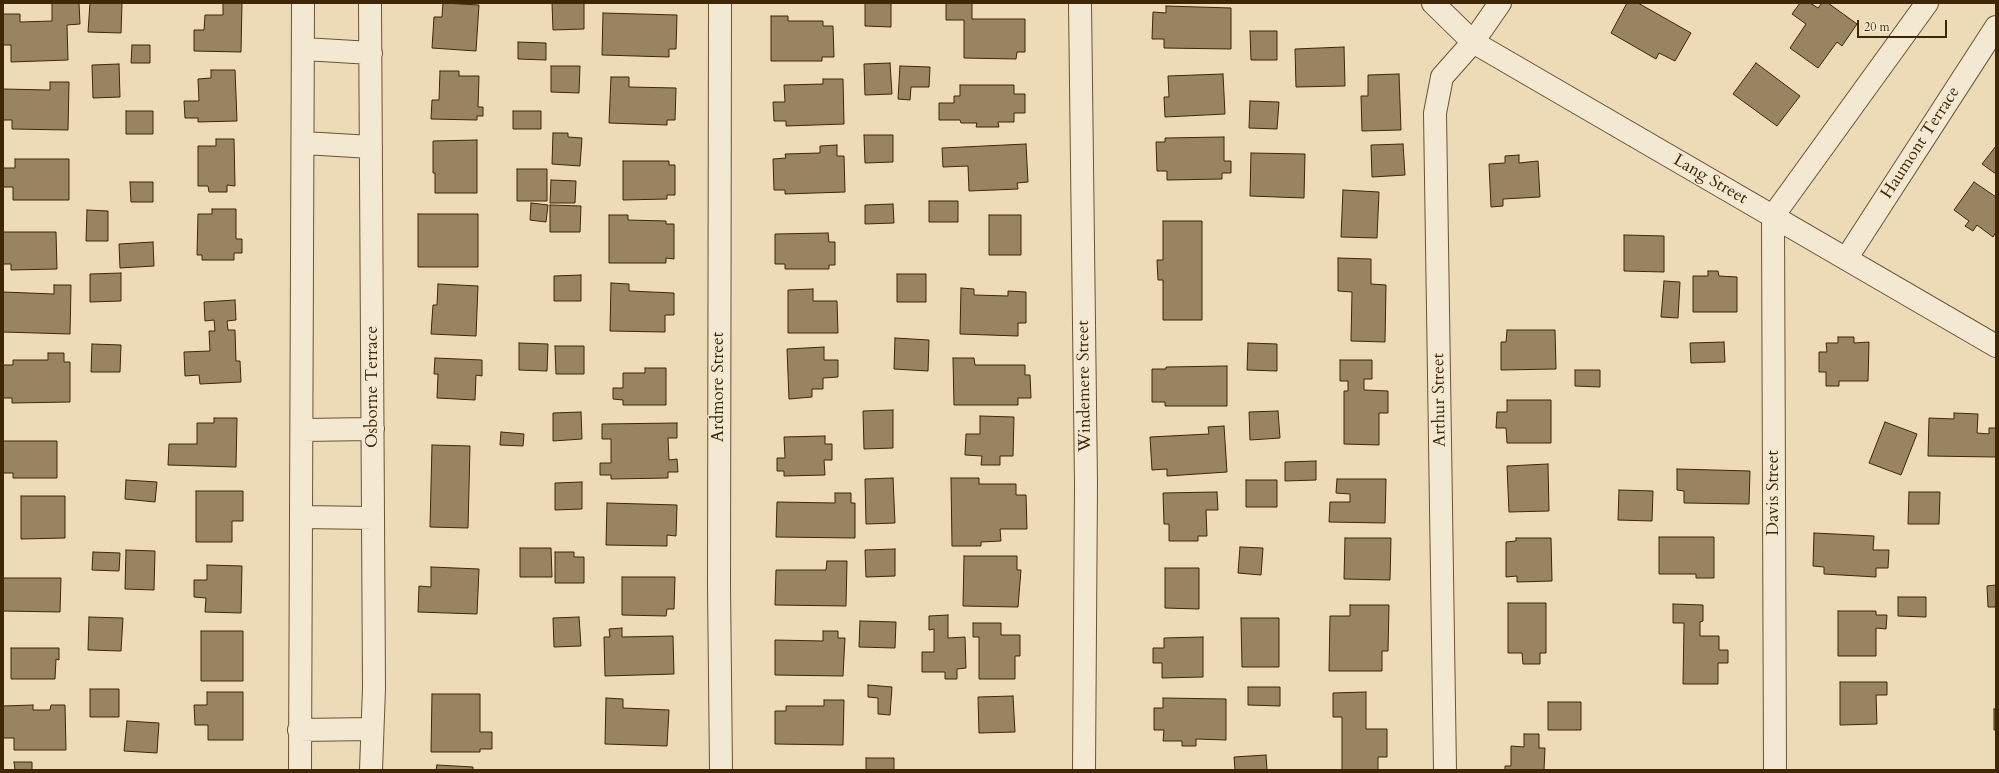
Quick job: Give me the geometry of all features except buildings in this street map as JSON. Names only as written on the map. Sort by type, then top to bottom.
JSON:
[{"type":"street","points":[[300,770],[299,730],[304,142],[303,3]]},
{"type":"street","name":"Osborne Terrace","points":[[370,3],[373,429],[371,770]]},
{"type":"street","name":"Ardmore Street","points":[[720,3],[719,585],[721,770]]},
{"type":"street","name":"Windemere Street","points":[[1080,3],[1086,484],[1084,770]]},
{"type":"street","name":"Lang Street","points":[[1433,3],[1473,42],[1996,346]]},
{"type":"street","name":"Arthur Street","points":[[1445,770],[1435,113],[1442,77],[1473,42],[1500,3]]},
{"type":"street","points":[[1773,216],[1927,3]]},
{"type":"street","name":"Haumont Terrace","points":[[1846,259],[1996,27]]},
{"type":"street","points":[[304,49],[370,52]]},
{"type":"street","points":[[304,142],[371,147]]},
{"type":"street","name":"Davis Street","points":[[1773,216],[1775,770]]},
{"type":"street","points":[[302,430],[373,429]]},
{"type":"street","points":[[301,517],[373,518]]},
{"type":"street","points":[[299,730],[372,729]]}]
